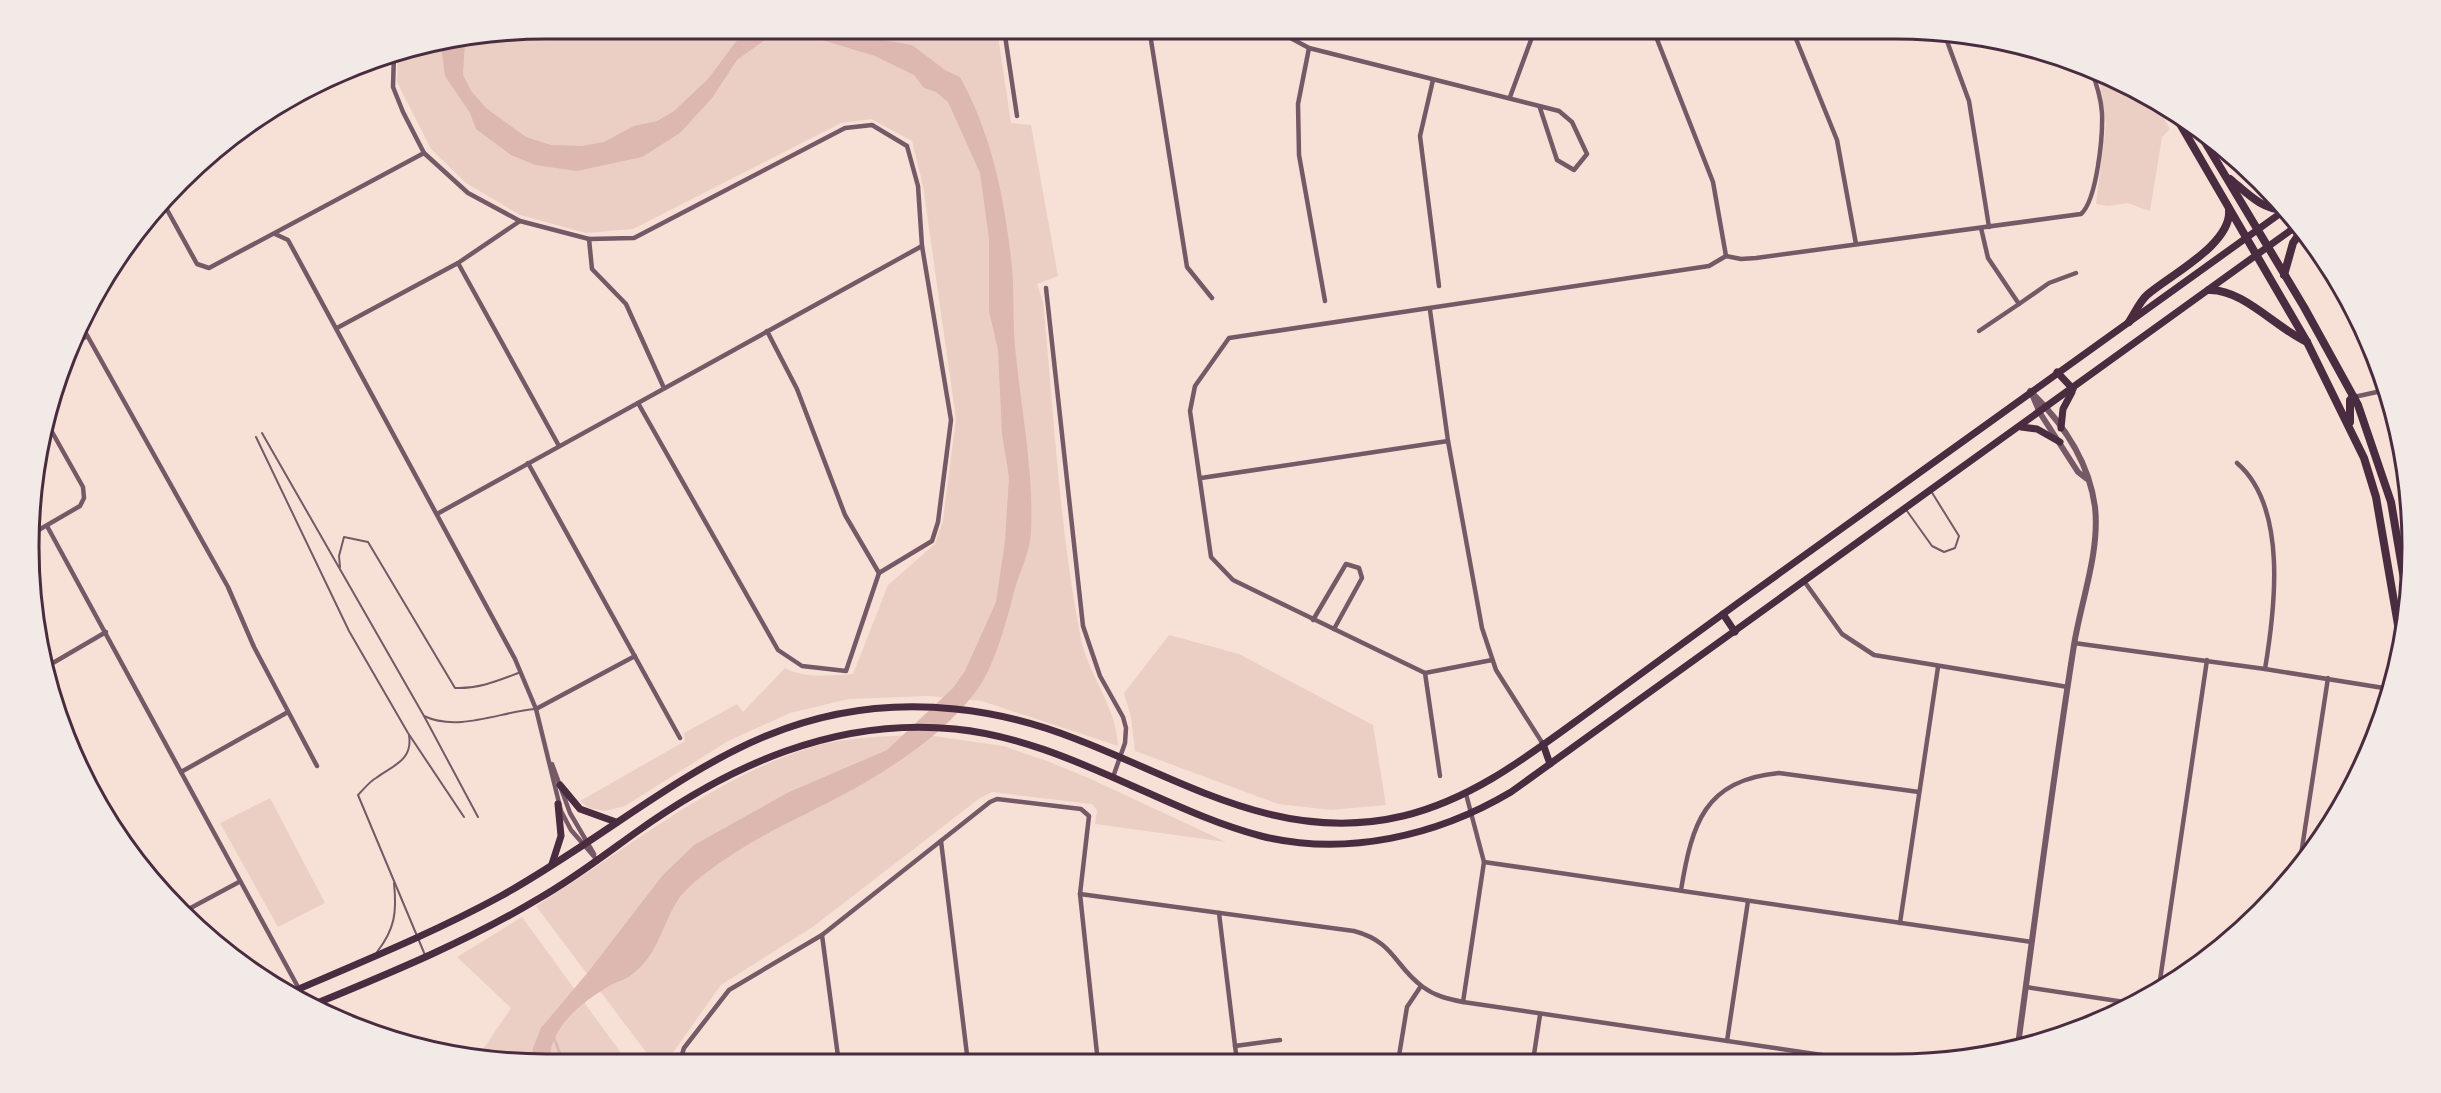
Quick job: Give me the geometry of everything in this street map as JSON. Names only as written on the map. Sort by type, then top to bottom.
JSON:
[{"type":"highway","points":[[2183,130],[2307,342],[2350,426],[2374,491],[2397,618]]},
{"type":"highway","points":[[2209,149],[2354,397],[2374,446],[2391,502],[2402,563]]},
{"type":"highway","points":[[2224,174],[2264,207],[2274,210]]},
{"type":"highway","points":[[2129,322],[2146,296],[2211,247],[2229,220],[2228,205]]},
{"type":"highway","points":[[2284,275],[2297,238]]},
{"type":"highway","points":[[2210,290],[2230,292],[2293,336],[2307,342]]},
{"type":"highway","points":[[2350,426],[2350,400],[2354,397]]},
{"type":"highway","points":[[2387,557],[2400,555]]},
{"type":"main road","points":[[299,989],[418,938],[499,897],[551,867],[711,761],[762,736],[825,717],[889,708],[952,709],[981,713],[1042,727],[1237,806],[1275,817],[1313,823],[1353,824],[1384,820],[1431,808],[1466,794],[1543,744],[2013,403],[2278,215]]},
{"type":"main road","points":[[321,1001],[425,955],[539,899],[683,801],[754,762],[815,740],[872,730],[926,728],[968,731],[1040,747],[1240,830],[1302,842],[1354,843],[1388,839],[1430,829],[1473,812],[1510,792],[2048,408],[2291,230]]},
{"type":"main road","points":[[2057,372],[2073,389]]},
{"type":"main road","points":[[2061,428],[2063,409],[2073,389]]},
{"type":"main road","points":[[2021,427],[2037,429],[2060,442]]},
{"type":"main road","points":[[1723,614],[1735,632]]},
{"type":"main road","points":[[1543,744],[1550,764]]},
{"type":"main road","points":[[560,785],[580,809],[616,822]]},
{"type":"main road","points":[[551,867],[561,842],[558,804]]},
{"type":"street","points":[[1006,39],[1017,116]]},
{"type":"street","points":[[1152,39],[1187,267],[1212,298]]},
{"type":"street","points":[[1293,39],[1309,48],[1559,111],[1572,122],[1587,154],[1574,170],[1557,160],[1540,108]]},
{"type":"street","points":[[1510,97],[1531,39]]},
{"type":"street","points":[[1657,39],[1713,182],[1726,256]]},
{"type":"street","points":[[1796,39],[1837,141],[1856,244]]},
{"type":"street","points":[[1947,42],[1969,101],[1989,227]]},
{"type":"street","points":[[1309,48],[1298,104],[1299,155],[1325,301]]},
{"type":"street","points":[[394,63],[393,87],[424,153],[468,193],[520,221],[590,239],[634,238],[845,128],[872,125],[907,146],[918,186],[922,246],[951,420],[938,522],[932,541],[879,573],[846,671],[802,666],[778,650],[638,403]]},
{"type":"street","points":[[1433,80],[1420,136],[1439,286]]},
{"type":"street","points":[[1492,660],[1425,673],[1233,580],[1211,557],[1190,411],[1195,386],[1229,338],[1430,310],[1709,266],[1718,263],[1726,256],[1749,259],[2080,214],[2088,205],[2096,171],[2102,114],[2096,81]]},
{"type":"street","points":[[167,210],[197,264],[209,268],[424,153]]},
{"type":"street","points":[[337,328],[458,263],[520,221]]},
{"type":"street","points":[[1981,228],[1988,258],[2019,304]]},
{"type":"street","points":[[275,234],[288,240],[521,672],[536,709],[558,804],[566,822],[585,843]]},
{"type":"street","points":[[590,239],[592,269],[626,304],[664,388]]},
{"type":"street","points":[[436,514],[922,246]]},
{"type":"street","points":[[458,263],[559,446]]},
{"type":"street","points":[[1979,331],[2049,283],[2076,273]]},
{"type":"street","points":[[1046,288],[1083,626],[1100,676],[1123,717],[1127,736],[1113,777]]},
{"type":"street","points":[[1430,310],[1448,441],[1482,628],[1492,660],[1504,685],[1543,744]]},
{"type":"street","points":[[767,331],[797,389],[845,515],[879,573]]},
{"type":"street","points":[[84,338],[87,336],[228,586],[288,712],[317,766]]},
{"type":"street","points":[[2019,1039],[2074,643],[2096,525],[2085,465],[2048,408],[2030,391]]},
{"type":"street","points":[[2030,391],[2040,413],[2078,472],[2087,479]]},
{"type":"street","points":[[2354,397],[2378,392]]},
{"type":"street","points":[[39,530],[80,506],[84,498],[83,487],[52,432]]},
{"type":"street","points":[[1201,478],[1448,441]]},
{"type":"street","points":[[528,463],[680,738]]},
{"type":"street","points":[[2237,463],[2251,475],[2263,504],[2272,543],[2275,598],[2265,669]]},
{"type":"street","points":[[47,526],[296,987]]},
{"type":"street","points":[[1313,620],[1346,564],[1359,568],[1362,578],[1334,629]]},
{"type":"street","points":[[1804,581],[1835,627],[1851,643],[1886,659],[2068,687]]},
{"type":"street","points":[[53,664],[106,632]]},
{"type":"street","points":[[2074,643],[2207,660],[2382,688]]},
{"type":"street","points":[[536,709],[634,656]]},
{"type":"street","points":[[2160,978],[2207,660]]},
{"type":"street","points":[[1899,923],[1938,667]]},
{"type":"street","points":[[1425,673],[1440,776]]},
{"type":"street","points":[[2302,848],[2328,678]]},
{"type":"street","points":[[181,772],[288,712]]},
{"type":"street","points":[[548,753],[570,813],[597,861]]},
{"type":"street","points":[[1682,890],[1688,849],[1698,821],[1714,799],[1734,783],[1759,775],[1779,773],[1919,792]]},
{"type":"street","points":[[1463,1002],[1484,862],[1473,812],[1466,794]]},
{"type":"street","points":[[681,1054],[729,990],[822,935],[997,799],[1081,810],[1089,816],[1080,894],[1097,1054]]},
{"type":"street","points":[[941,841],[967,1054]]},
{"type":"street","points":[[1484,862],[2032,942]]},
{"type":"street","points":[[191,908],[240,882]]},
{"type":"street","points":[[1080,894],[1354,931],[1374,936],[1388,948],[1421,986],[1439,996],[1463,1002],[1815,1054]]},
{"type":"street","points":[[1727,1041],[1748,901]]},
{"type":"street","points":[[1219,913],[1236,1054]]},
{"type":"street","points":[[822,935],[838,1054]]},
{"type":"street","points":[[1399,1054],[1407,1007],[1421,986]]},
{"type":"street","points":[[2026,987],[2120,1001]]},
{"type":"street","points":[[1534,1054],[1540,1015]]},
{"type":"street","points":[[1234,1046],[1280,1040]]},
{"type":"lane","points":[[262,433],[340,568],[478,818]]},
{"type":"lane","points":[[256,437],[349,631],[408,733],[464,817]]},
{"type":"lane","points":[[1905,509],[1932,546],[1944,552],[1955,548],[1959,536],[1931,491]]},
{"type":"lane","points":[[340,568],[339,556],[344,537],[368,542],[455,688],[471,689],[498,682],[521,672]]},
{"type":"lane","points":[[423,716],[433,721],[453,722],[536,709]]},
{"type":"lane","points":[[408,733],[411,745],[404,760],[373,779],[358,795],[425,955]]},
{"type":"lane","points":[[375,955],[395,923],[397,908],[394,880]]},
{"type":"shaded area","points":[[738,39],[766,39],[737,60],[712,98],[680,133],[642,157],[577,171],[535,165],[511,155],[476,129],[470,113],[445,76],[442,50],[465,46],[463,75],[472,92],[486,108],[526,137],[551,145],[582,146],[604,142],[634,126],[657,121],[674,111],[708,79]]},
{"type":"shaded area","points":[[819,39],[879,39],[912,45],[945,70],[960,77],[980,120],[1000,188],[1012,270],[1015,344],[1031,489],[1030,540],[1003,631],[988,672],[981,684],[963,707],[937,732],[895,764],[866,782],[756,840],[696,881],[676,903],[658,942],[640,968],[578,1008],[560,1028],[554,1039],[551,1054],[533,1054],[541,1028],[589,971],[662,876],[694,845],[789,792],[887,750],[953,688],[965,671],[996,602],[1005,541],[1009,477],[1002,434],[998,350],[989,311],[989,239],[980,173],[948,102],[936,92],[924,88],[914,75],[875,56]]},
{"type":"shaded area","points":[[998,39],[1011,123],[1031,125],[1058,276],[1037,284],[1043,302],[1067,552],[1080,634],[1089,663],[1112,717],[1118,746],[982,701],[929,696],[849,699],[790,713],[728,741],[625,806],[605,811],[589,808],[580,801],[685,741],[684,733],[737,704],[743,712],[785,668],[810,675],[853,674],[888,585],[935,544],[943,520],[956,419],[923,186],[912,141],[871,119],[841,123],[633,229],[586,233],[520,215],[466,183],[431,149],[397,82],[398,61],[447,49],[513,40]]},
{"type":"shaded area","points":[[2100,83],[2163,116],[2170,129],[2162,137],[2150,211],[2127,203],[2109,206],[2096,204],[2106,124]]},
{"type":"shaded area","points":[[1169,635],[1239,654],[1373,725],[1386,805],[1331,810],[1278,804],[1135,751],[1131,717],[1124,693]]},
{"type":"shaded area","points":[[927,735],[1003,746],[1093,780],[1226,842],[1095,824],[1097,810],[1092,804],[992,792],[980,798],[814,926],[721,985],[672,1054],[647,1054],[536,906],[668,818],[737,778],[809,748],[868,737]]},
{"type":"shaded area","points":[[270,798],[325,903],[278,927],[220,823]]},
{"type":"shaded area","points":[[522,917],[622,1054],[546,1054],[482,1050],[511,1008],[457,957]]},
{"type":"waterway","points":[[554,1038],[560,1054]]}]
